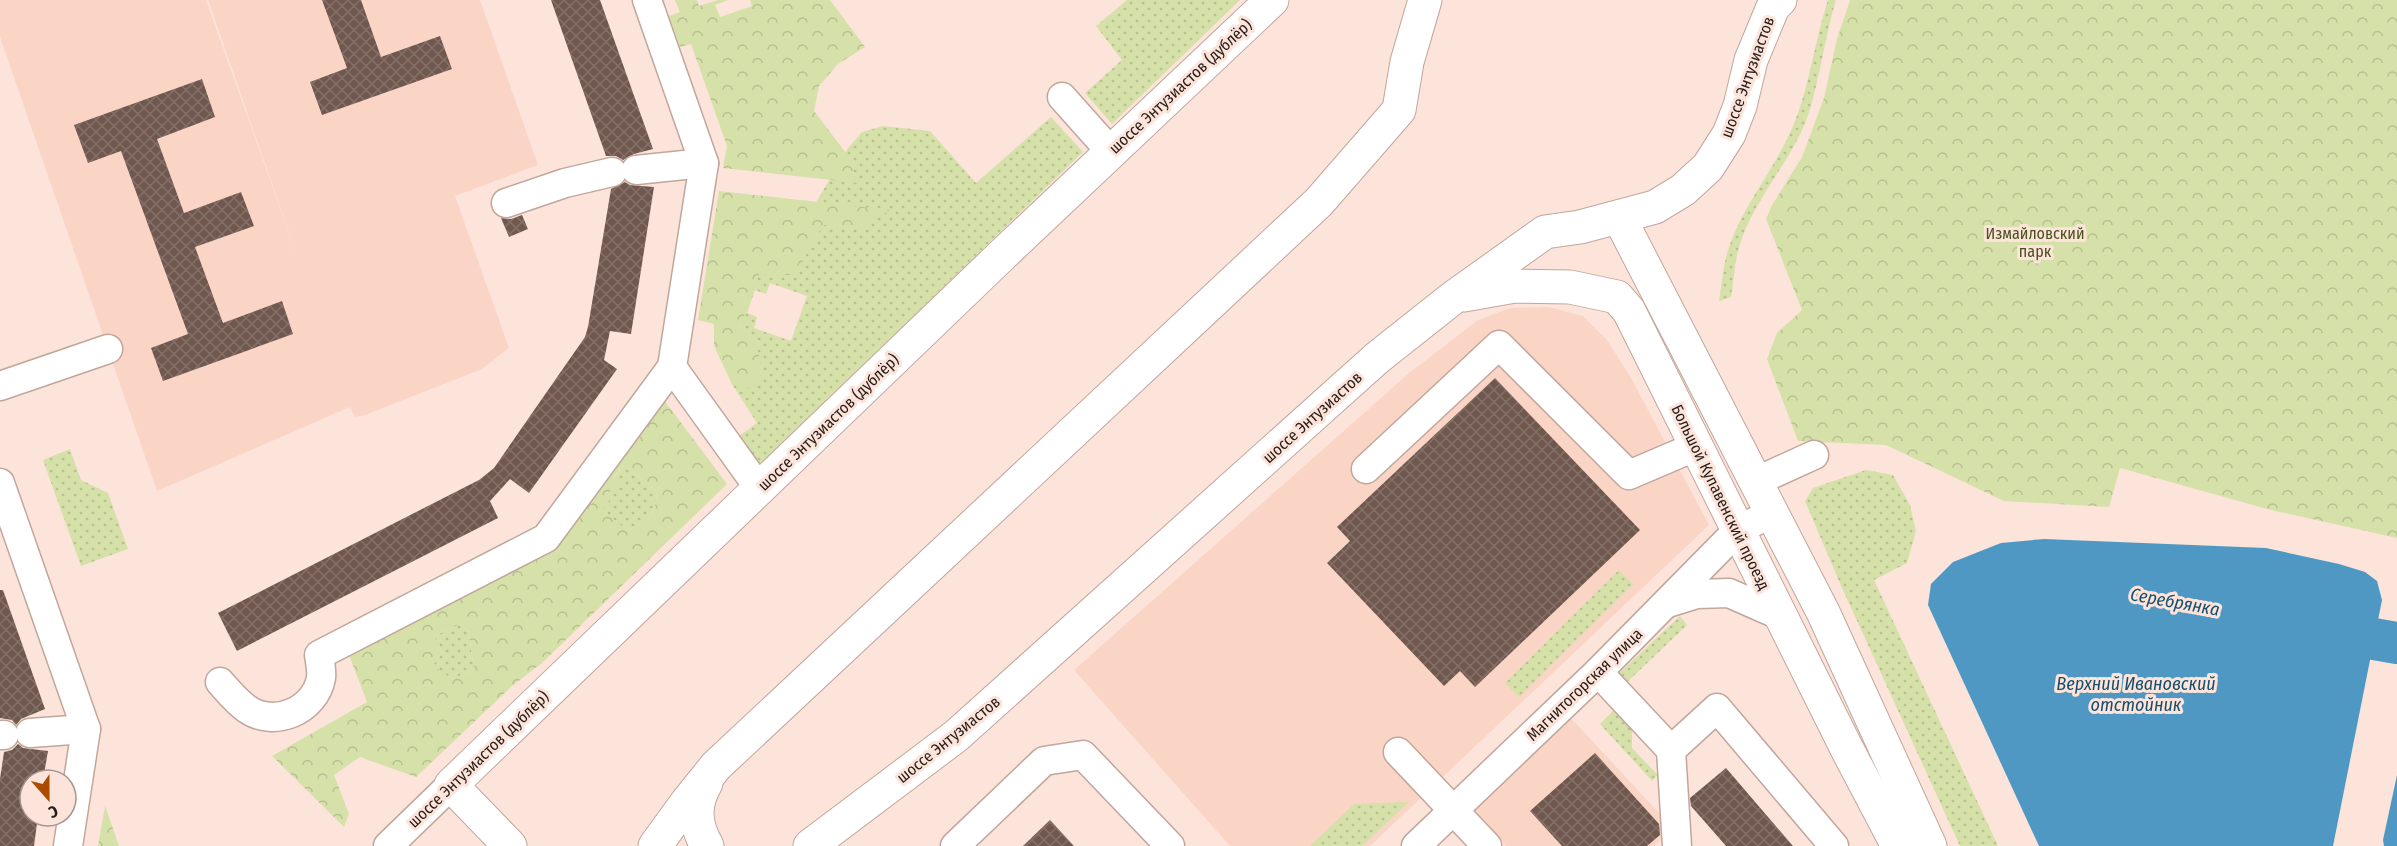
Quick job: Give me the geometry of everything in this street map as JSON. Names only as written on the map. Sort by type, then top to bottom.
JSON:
[{"type":"main road","name":"шоссе Энтузиастов (дублёр)","points":[[451,785],[759,488],[1272,0]]},
{"type":"main road","points":[[655,846],[716,766],[1319,202],[1399,110],[1407,62],[1425,0]]},
{"type":"main road","name":"шоссе Энтузиастов","points":[[810,846],[956,736],[1369,366],[1454,297],[1545,232],[1619,218],[1654,207],[1683,190],[1708,167],[1730,134],[1740,106],[1751,60],[1773,7],[1780,0]]},
{"type":"main road","points":[[1619,218],[1823,612],[1930,846]]},
{"type":"main road","name":"Большой Купавенский проезд","points":[[1454,297],[1515,286],[1570,287],[1617,297],[1629,311],[1739,529],[1779,615],[1898,846]]},
{"type":"main road","points":[[846,846],[956,736]]},
{"type":"main road","points":[[707,846],[696,819],[696,804],[700,792],[716,766]]},
{"type":"main road","points":[[451,785],[510,846]]},
{"type":"street","points":[[220,682],[247,710],[273,718],[287,716],[298,711],[313,697],[321,678],[319,655],[546,538],[672,367],[704,163],[647,0]]},
{"type":"street","points":[[1062,97],[1112,152]]},
{"type":"street","points":[[506,203],[565,183],[624,171],[704,163]]},
{"type":"street","points":[[1366,469],[1499,345],[1629,475],[1697,446]]},
{"type":"street","points":[[0,386],[108,349]]},
{"type":"street","points":[[672,367],[759,488]]},
{"type":"street","points":[[1757,481],[1814,455]]},
{"type":"street","points":[[0,483],[91,735],[68,846]]},
{"type":"street","points":[[1666,603],[1739,529],[1773,513]]},
{"type":"street","name":"Магнитогорская улица","points":[[1416,846],[1598,672],[1666,603],[1697,594],[1729,593],[1779,615]]},
{"type":"street","points":[[1598,672],[1671,750],[1677,846]]},
{"type":"street","points":[[1671,750],[1717,708],[1834,846]]},
{"type":"street","points":[[11,734],[91,735]]},
{"type":"street","points":[[1398,752],[1487,846]]},
{"type":"street","points":[[955,846],[1044,761],[1083,755],[1170,846]]},
{"type":"street","name":"шоссе Энтузиастов (дублёр)","points":[[388,846],[451,785]]},
{"type":"shaded area","points":[[0,0],[206,0],[299,261],[208,0],[480,0],[538,165],[455,196],[509,348],[482,369],[365,415],[355,417],[350,407],[157,491],[0,37]]},
{"type":"shaded area","points":[[1549,307],[1583,316],[1607,340],[1630,376],[1709,525],[1370,846],[1230,846],[1074,670],[1408,374],[1478,320],[1510,308]]},
{"type":"shaded area","points":[[1568,715],[1674,829],[1654,846],[1506,846],[1473,809]]},
{"type":"green space","points":[[675,0],[697,0],[699,6],[718,0],[728,0],[715,5],[720,17],[752,6],[750,0],[830,0],[865,47],[838,64],[819,86],[814,111],[846,153],[858,183],[723,168],[727,146],[691,44],[680,47],[669,16],[680,12]]},
{"type":"green space","points":[[1127,0],[1240,0],[1112,124],[1085,93],[1122,60],[1096,26]]},
{"type":"green space","points":[[1828,0],[1836,0],[1806,121],[1751,217],[1737,257],[1731,297],[1719,301],[1725,260],[1735,232],[1783,147],[1797,117]]},
{"type":"green space","name":"Измайловский парк","points":[[1850,0],[2397,0],[2397,538],[2271,510],[2120,468],[2109,507],[2004,501],[1886,445],[1798,441],[1767,359],[1777,333],[1802,310],[1766,219],[1772,205],[1802,157],[1824,98],[1837,39]]},
{"type":"green space","points":[[1051,117],[1083,152],[759,465],[739,436],[757,423],[732,384],[740,327],[758,274],[781,262],[848,148],[862,132],[883,126],[930,131],[976,183]],"holes":[[[770,283],[807,296],[791,341],[754,328],[757,317],[747,313],[755,290],[766,294]]]},
{"type":"green space","points":[[719,191],[890,210],[859,229],[823,225],[794,275],[759,274],[740,327],[754,343],[760,360],[761,376],[747,388],[732,384],[714,346],[714,324],[698,320]]},
{"type":"green space","points":[[664,400],[727,484],[542,663],[511,687],[416,777],[360,757],[334,775],[349,814],[344,827],[272,756],[367,702],[349,655],[553,550]],"holes":[[[624,465],[657,491],[655,506],[650,516],[641,524],[627,530],[602,510],[612,497],[608,494],[618,482],[613,478]],[[460,624],[469,632],[474,670],[452,679],[433,666],[442,652],[434,636]]]},
{"type":"green space","points":[[70,449],[81,480],[108,493],[128,549],[81,566],[43,460]]},
{"type":"green space","points":[[624,465],[657,491],[655,506],[650,516],[641,524],[627,530],[601,510],[612,497],[608,494],[613,479]]},
{"type":"green space","points":[[1866,470],[1893,475],[1910,505],[1916,531],[1907,563],[1874,580],[1998,846],[1960,846],[1842,588],[1805,501],[1813,488]]},
{"type":"green space","points":[[1619,570],[1633,584],[1519,697],[1505,683]]},
{"type":"green space","points":[[1680,616],[1687,625],[1622,687],[1613,679]]},
{"type":"green space","points":[[460,624],[469,632],[474,670],[452,679],[432,666],[442,652],[434,636]]},
{"type":"green space","points":[[1619,705],[1636,723],[1632,731],[1632,748],[1658,775],[1652,781],[1600,724]]},
{"type":"green space","points":[[1409,802],[1362,846],[1310,846],[1354,804]]},
{"type":"green space","points":[[105,806],[119,846],[98,846]]},
{"type":"water","name":"Верхний Ивановский отстойник","points":[[2044,539],[2266,548],[2339,564],[2365,572],[2377,581],[2382,600],[2333,846],[2039,846],[1928,605],[1931,584],[1953,562],[2001,543]]},
{"type":"water","points":[[2397,775],[2397,846],[2384,846],[2383,840]]},
{"type":"building","points":[[322,0],[361,0],[381,57],[440,36],[452,69],[322,115],[310,82],[347,68]]},
{"type":"building","points":[[551,0],[600,0],[653,149],[634,154],[623,160],[616,156],[606,156]]},
{"type":"building","points":[[202,79],[215,117],[157,139],[184,213],[241,192],[254,226],[195,247],[223,323],[282,301],[293,334],[163,381],[151,348],[188,334],[121,151],[88,163],[74,125]]},
{"type":"building","points":[[625,182],[630,185],[654,187],[631,334],[610,331],[604,360],[617,369],[529,493],[510,479],[490,501],[498,518],[237,651],[218,613],[479,480],[494,468],[585,337],[611,189]]},
{"type":"building","points":[[522,215],[528,229],[509,237],[501,218],[511,219]]},
{"type":"building","points":[[1495,378],[1640,530],[1475,687],[1460,671],[1444,686],[1327,563],[1350,541],[1337,527]]},
{"type":"building","points":[[0,590],[3,590],[45,709],[21,719],[16,725],[12,720],[0,718]]},
{"type":"building","points":[[18,744],[23,748],[48,751],[45,768],[18,768],[18,828],[36,828],[34,846],[0,846],[0,779],[4,752],[12,750]]},
{"type":"building","points":[[1595,753],[1659,824],[1660,835],[1647,846],[1562,846],[1530,811]]},
{"type":"building","points":[[1726,768],[1793,846],[1726,846],[1691,806],[1690,798]]},
{"type":"building","points":[[1050,820],[1074,846],[1023,846]]},
{"type":"waterway","name":"Серебрянка","points":[[2317,629],[2397,643]]}]
